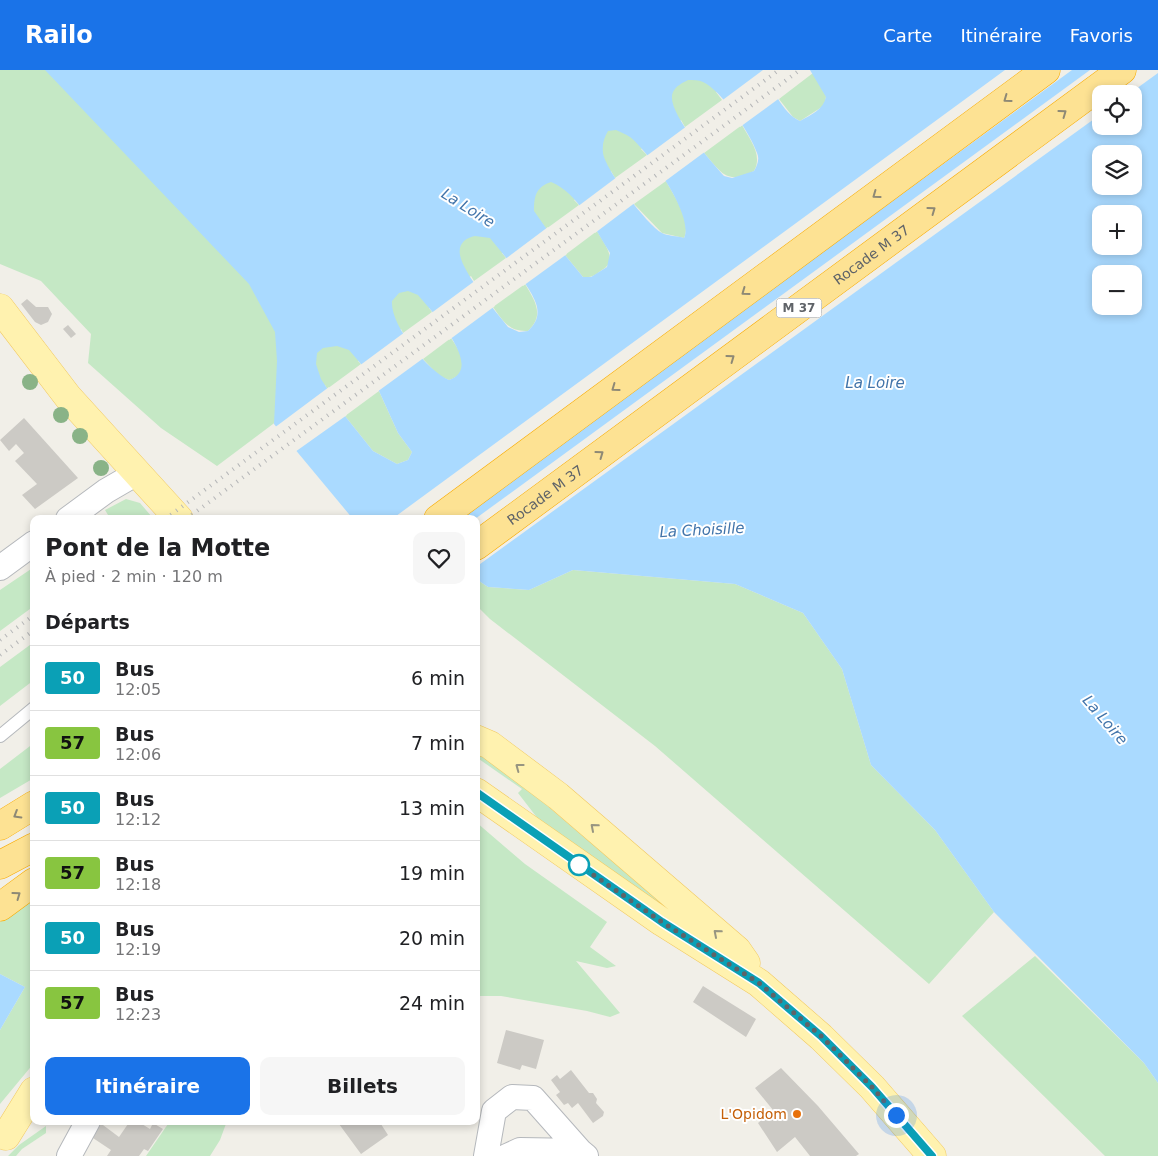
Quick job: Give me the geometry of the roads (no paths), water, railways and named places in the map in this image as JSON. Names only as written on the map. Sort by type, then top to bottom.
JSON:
[{"type":"highway","points":[[443,515],[1046,70]]},
{"type":"highway","name":"Rocade M 37","points":[[480,543],[1122,70]]},
{"type":"highway","points":[[0,826],[30,807]]},
{"type":"highway","points":[[0,865],[30,849]]},
{"type":"highway","points":[[0,907],[30,885]]},
{"type":"main road","points":[[0,308],[68,397],[175,515]]},
{"type":"main road","points":[[0,331],[55,389],[68,397]]},
{"type":"main road","points":[[480,741],[490,745],[558,796],[737,950],[759,983]]},
{"type":"main road","points":[[480,795],[662,922],[759,983],[821,1036],[865,1081],[932,1156]]},
{"type":"main road","points":[[3,1140],[30,1097]]},
{"type":"main road","points":[[3,1140],[30,1109]]},
{"type":"street","points":[[73,515],[106,491],[137,473]]},
{"type":"street","points":[[0,568],[30,546]]},
{"type":"street","points":[[486,1156],[494,1111],[512,1097],[533,1098],[583,1153]]},
{"type":"street","points":[[69,1156],[86,1125]]},
{"type":"street","points":[[507,1156],[520,1150],[583,1153]]},
{"type":"lane","points":[[0,736],[30,711]]},
{"type":"water","name":"La Loire","points":[[45,70],[763,70],[783,106],[800,121],[820,108],[826,97],[810,70],[1158,70],[1158,1083],[1144,1063],[994,912],[935,830],[871,765],[842,669],[803,613],[735,584],[573,570],[529,590],[488,587],[480,582],[480,515],[350,515],[274,424],[277,361],[275,332],[249,284]],"holes":[[[688,80],[698,80],[718,94],[742,124],[758,155],[754,171],[732,178],[724,176],[682,123],[675,111],[672,100],[673,92],[677,86]],[[616,130],[630,137],[638,144],[668,184],[683,215],[686,228],[684,238],[667,235],[655,228],[637,208],[611,171],[605,161],[603,144],[608,131]],[[551,182],[570,194],[592,223],[610,253],[607,267],[591,277],[583,277],[534,211],[535,197],[539,189]],[[475,236],[490,238],[524,282],[535,300],[537,307],[536,320],[528,331],[519,332],[508,327],[488,302],[463,263],[460,255],[460,248],[463,242]],[[408,291],[418,295],[443,326],[459,352],[462,364],[459,374],[449,380],[440,375],[412,346],[397,322],[393,311],[392,301],[399,293]],[[337,346],[349,350],[361,364],[379,391],[398,433],[412,452],[408,460],[397,464],[373,451],[345,416],[321,379],[316,364],[317,353],[323,348]]]},
{"type":"water","points":[[0,974],[25,987],[0,1030]]},
{"type":"railway","points":[[170,515],[779,70]]},
{"type":"railway","points":[[191,515],[800,70]]},
{"type":"railway","points":[[0,640],[30,618]]},
{"type":"railway","points":[[0,655],[30,633]]},
{"type":"place","name":"L'Opidom","points":[[797,1114]]},
{"type":"water label","name":"La Choisille","points":[[702,530]]}]
